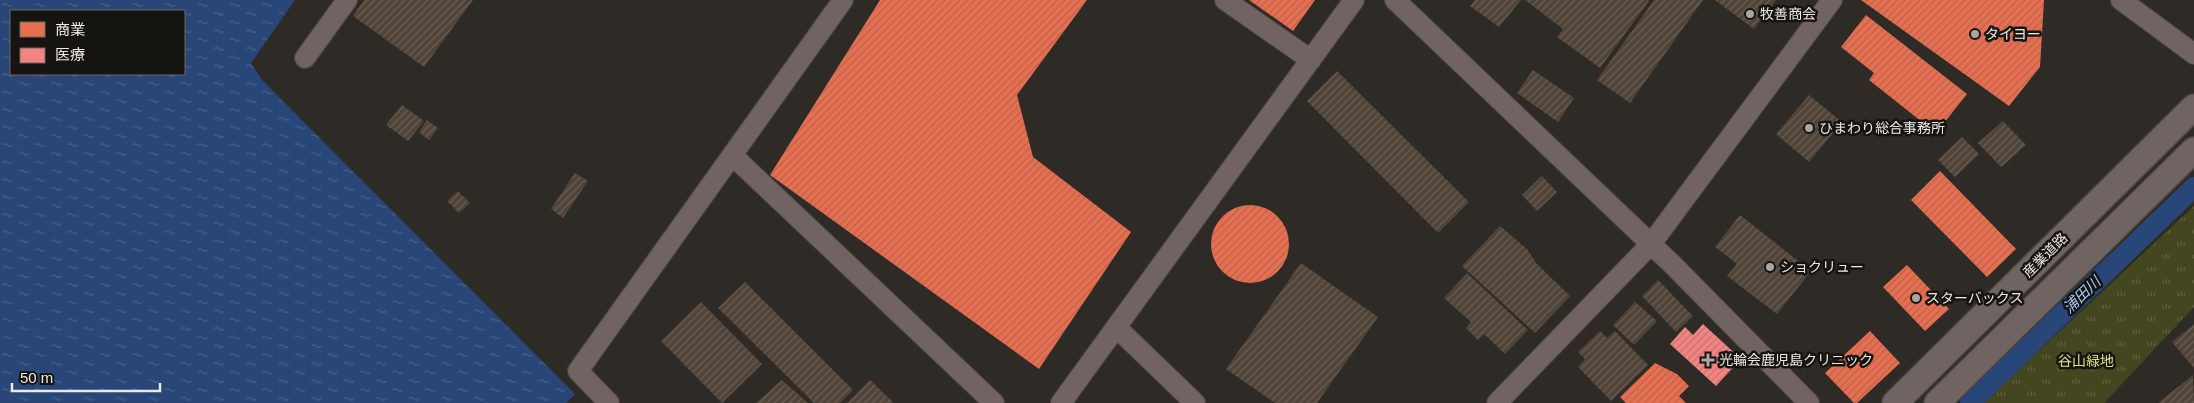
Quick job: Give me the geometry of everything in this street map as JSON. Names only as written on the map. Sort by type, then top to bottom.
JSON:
[{"type":"main road","name":"産業道路","points":[[1896,403],[2194,107]]},
{"type":"main road","points":[[1937,403],[2194,150]]},
{"type":"street","points":[[305,58],[347,0]]},
{"type":"street","points":[[609,403],[578,371],[843,0]]},
{"type":"street","points":[[1225,0],[1311,60]]},
{"type":"street","points":[[1061,403],[1354,0]]},
{"type":"street","points":[[1395,0],[1651,244],[1809,403]]},
{"type":"street","points":[[1497,403],[1651,244],[1832,0]]},
{"type":"street","points":[[2121,0],[2194,54]]},
{"type":"street","points":[[732,155],[994,403]]},
{"type":"street","points":[[1116,327],[1195,403]]},
{"type":"green space","name":"谷山緑地","points":[[2194,206],[2194,307],[2104,403],[1983,403]]},
{"type":"water","points":[[0,0],[295,0],[251,63],[262,80],[575,394],[566,403],[0,403]]},
{"type":"building: 商業","points":[[880,0],[1087,0],[1017,95],[1033,157],[1131,232],[1039,369],[770,175]]},
{"type":"building: 商業","points":[[1249,0],[1315,0],[1293,31]]},
{"type":"building: 商業","name":"タイヨー","points":[[1861,0],[2044,0],[2040,67],[2009,106]]},
{"type":"building: 商業","points":[[1866,15],[1967,94],[1936,133],[1869,80],[1874,73],[1841,47]]},
{"type":"building: 商業","points":[[1940,171],[2016,249],[1987,277],[1911,200]]},
{"type":"building: 商業","points":[[1250,205],[1265,208],[1277,217],[1286,229],[1289,244],[1286,259],[1277,271],[1265,280],[1250,283],[1235,280],[1223,271],[1214,259],[1211,244],[1214,229],[1223,217],[1235,208]]},
{"type":"building: 商業","name":"スターバックス","points":[[1907,265],[1949,309],[1925,331],[1883,287]]},
{"type":"building: 商業","points":[[1870,331],[1900,363],[1857,403],[1854,403],[1825,373]]},
{"type":"building: 商業","points":[[1655,363],[1677,374],[1689,386],[1679,396],[1686,403],[1626,403],[1620,397]]},
{"type":"building: 医療","points":[[1703,324],[1741,359],[1716,386],[1670,344],[1685,327],[1693,335]]},
{"type":"building: その他","points":[[364,0],[473,0],[424,67],[353,16]]},
{"type":"building: その他","points":[[1475,0],[1521,0],[1499,27],[1470,6]]},
{"type":"building: その他","points":[[1525,0],[1649,1],[1600,68],[1557,37],[1563,29]]},
{"type":"building: その他","points":[[1654,0],[1703,0],[1630,103],[1597,80]]},
{"type":"building: その他","name":"牧善商会","points":[[1715,0],[1776,0],[1754,29]]},
{"type":"building: その他","points":[[1533,70],[1574,98],[1558,122],[1517,93]]},
{"type":"building: その他","points":[[1337,71],[1469,202],[1438,233],[1307,101]]},
{"type":"building: その他","name":"ひまわり総合事務所","points":[[1809,95],[1842,122],[1809,162],[1776,134]]},
{"type":"building: その他","points":[[402,105],[424,121],[408,141],[386,125]]},
{"type":"building: その他","points":[[427,120],[438,128],[429,140],[419,132]]},
{"type":"building: その他","points":[[2003,121],[2026,145],[2001,167],[1978,143]]},
{"type":"building: その他","points":[[1962,137],[1979,154],[1955,177],[1938,160]]},
{"type":"building: その他","points":[[575,173],[588,181],[563,218],[551,209]]},
{"type":"building: その他","points":[[1542,176],[1557,192],[1537,211],[1522,195]]},
{"type":"building: その他","points":[[458,191],[470,203],[459,213],[447,201]]},
{"type":"building: その他","name":"ショクリュー","points":[[1740,215],[1811,271],[1777,314],[1727,276],[1737,264],[1715,247]]},
{"type":"building: その他","points":[[1500,226],[1527,249],[1536,263],[1570,296],[1535,333],[1462,266]]},
{"type":"building: その他","points":[[1301,263],[1378,317],[1317,403],[1275,403],[1226,369]]},
{"type":"building: その他","points":[[1467,273],[1528,330],[1505,354],[1484,334],[1478,340],[1466,328],[1471,322],[1444,298]]},
{"type":"building: その他","points":[[1658,280],[1693,316],[1676,332],[1642,296]]},
{"type":"building: その他","points":[[745,282],[853,390],[840,403],[814,403],[718,308]]},
{"type":"building: その他","points":[[701,302],[762,364],[722,403],[661,341]]},
{"type":"building: その他","points":[[1635,302],[1657,321],[1634,345],[1613,325]]},
{"type":"building: その他","points":[[2194,324],[2194,368],[2172,342]]},
{"type":"building: その他","points":[[1600,331],[1607,338],[1615,331],[1648,365],[1611,401],[1578,367],[1585,359],[1578,352]]},
{"type":"building: その他","points":[[2193,375],[2194,403],[2158,403]]},
{"type":"building: その他","points":[[782,380],[808,403],[756,403]]},
{"type":"building: その他","points":[[870,380],[894,403],[847,403]]},
{"type":"waterway","name":"浦田川","points":[[1970,403],[2194,187]]},
{"type":"waterway","name":"浦田川","points":[[2191,190],[2194,195]]},
{"type":"place","name":"牧善商会","points":[[1750,14]]},
{"type":"place","name":"タイヨー","points":[[1975,34]]},
{"type":"place","name":"ひまわり総合事務所","points":[[1809,128]]},
{"type":"place","name":"ショクリュー","points":[[1770,267]]},
{"type":"place","name":"スターバックス","points":[[1916,298]]},
{"type":"place","name":"光輪会鹿児島クリニック","points":[[1708,360]]}]
